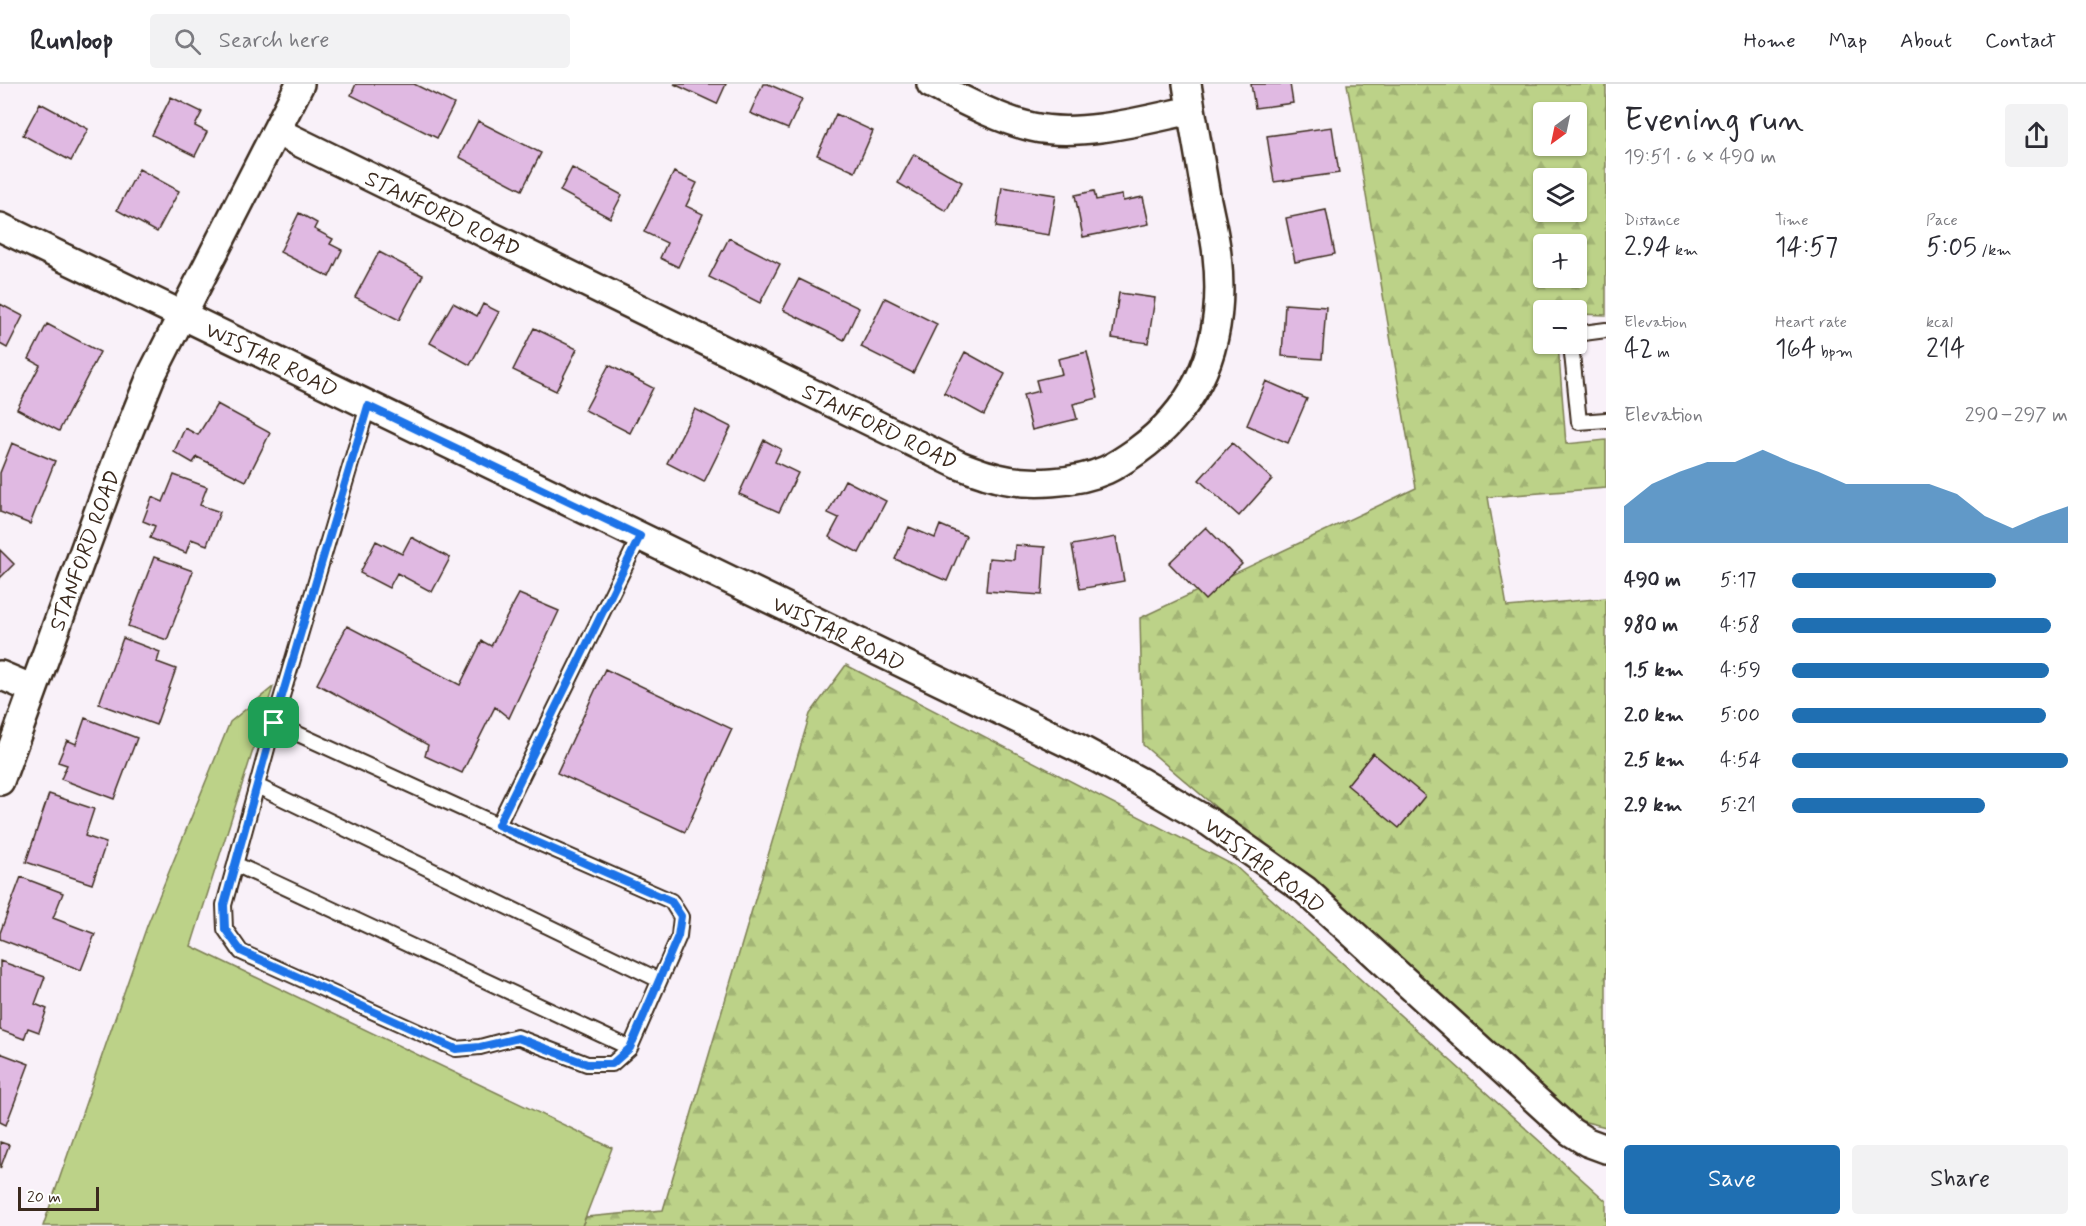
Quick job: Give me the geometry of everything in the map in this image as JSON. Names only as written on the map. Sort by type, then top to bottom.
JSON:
[{"type":"street","name":"STANFORD ROAD","points":[[0,781],[118,458],[152,374],[300,84]]},
{"type":"street","points":[[931,84],[980,108],[1032,127],[1059,130],[1115,126],[1189,97]]},
{"type":"street","name":"STANFORD ROAD","points":[[276,131],[959,465],[999,479],[1020,482],[1064,481],[1103,471],[1120,463],[1151,441],[1185,405],[1204,371],[1213,345],[1219,299],[1217,255],[1189,97]]},
{"type":"street","name":"WISTAR ROAD","points":[[0,227],[1080,749],[1139,781],[1209,822],[1305,890],[1571,1132],[1587,1142],[1606,1149]]},
{"type":"street","points":[[0,675],[33,689]]},
{"type":"lane","points":[[1587,333],[1606,330]]},
{"type":"lane","points":[[1572,354],[1579,422],[1606,420]]},
{"type":"lane","points":[[274,723],[671,901],[681,916],[678,936],[630,1048],[612,1064],[587,1064],[518,1038],[480,1047],[456,1049],[241,951],[225,929],[224,905],[235,864],[274,723],[368,406]]},
{"type":"lane","points":[[498,825],[640,536]]},
{"type":"lane","points":[[257,786],[659,980]]},
{"type":"lane","points":[[235,864],[630,1048]]},
{"type":"green space","points":[[1347,84],[1606,84],[1606,315],[1587,314],[1587,300],[1533,300],[1533,354],[1559,354],[1566,444],[1606,440],[1606,488],[1488,497],[1507,607],[1606,598],[1606,1127],[1582,1121],[1143,745],[1140,618],[1416,488]]},
{"type":"green space","points":[[846,665],[1235,866],[1606,1201],[1606,1226],[582,1226],[586,1217],[663,1210],[810,714]]},
{"type":"green space","points":[[273,687],[191,946],[612,1148],[582,1226],[43,1226],[147,926],[230,722]]},
{"type":"building","points":[[356,84],[414,84],[454,104],[437,138],[351,95]]},
{"type":"building","points":[[674,84],[726,84],[717,104]]},
{"type":"building","points":[[763,84],[802,99],[788,129],[750,113]]},
{"type":"building","points":[[1251,84],[1290,84],[1293,103],[1255,108]]},
{"type":"building","points":[[171,97],[202,112],[195,126],[207,132],[195,156],[152,135]]},
{"type":"building","points":[[40,103],[88,129],[71,161],[23,135]]},
{"type":"building","points":[[836,114],[873,131],[855,172],[817,155]]},
{"type":"building","points":[[478,121],[541,153],[522,190],[459,157]]},
{"type":"building","points":[[1332,127],[1339,173],[1274,182],[1267,136]]},
{"type":"building","points":[[914,154],[962,182],[946,211],[898,183]]},
{"type":"building","points":[[572,168],[622,195],[610,218],[560,191]]},
{"type":"building","points":[[139,169],[179,191],[157,232],[117,210]]},
{"type":"building","points":[[674,172],[697,183],[686,206],[703,214],[678,267],[660,258],[667,243],[644,232]]},
{"type":"building","points":[[1002,187],[1056,195],[1049,235],[996,227]]},
{"type":"building","points":[[1094,191],[1096,200],[1122,195],[1123,201],[1143,197],[1149,224],[1083,237],[1075,195]]},
{"type":"building","points":[[1326,210],[1335,254],[1295,262],[1286,218]]},
{"type":"building","points":[[299,213],[317,223],[314,229],[333,239],[330,244],[342,250],[329,277],[280,252]]},
{"type":"building","points":[[729,238],[780,264],[760,303],[709,277]]},
{"type":"building","points":[[379,252],[423,275],[399,320],[355,297]]},
{"type":"building","points":[[799,279],[859,308],[844,340],[783,310]]},
{"type":"building","points":[[1119,293],[1155,298],[1148,343],[1112,338]]},
{"type":"building","points":[[885,298],[937,324],[913,373],[861,347]]},
{"type":"building","points":[[453,303],[477,316],[483,304],[499,312],[470,365],[430,343]]},
{"type":"building","points":[[0,304],[23,316],[7,348],[0,344]]},
{"type":"building","points":[[1285,304],[1326,307],[1322,359],[1282,356]]},
{"type":"building","points":[[47,324],[100,352],[59,431],[17,409],[40,365],[29,359]]},
{"type":"building","points":[[534,328],[577,349],[556,391],[513,370]]},
{"type":"building","points":[[965,352],[1005,374],[984,415],[944,393]]},
{"type":"building","points":[[1087,352],[1098,398],[1073,404],[1077,419],[1032,430],[1023,395],[1039,391],[1036,380],[1062,374],[1058,359]]},
{"type":"building","points":[[609,365],[653,388],[630,433],[585,410]]},
{"type":"building","points":[[1266,381],[1307,399],[1288,443],[1247,425]]},
{"type":"building","points":[[217,404],[270,433],[246,481],[197,457],[193,463],[174,452],[185,428],[198,435]]},
{"type":"building","points":[[695,409],[731,427],[704,482],[667,463]]},
{"type":"building","points":[[764,440],[781,449],[775,462],[798,473],[779,512],[739,494]]},
{"type":"building","points":[[12,443],[55,461],[30,524],[0,512],[0,473]]},
{"type":"building","points":[[1232,443],[1272,479],[1239,516],[1199,480]]},
{"type":"building","points":[[174,475],[207,487],[200,505],[220,512],[207,545],[191,539],[186,553],[150,538],[155,526],[143,521],[152,497],[163,502]]},
{"type":"building","points":[[845,480],[886,501],[859,553],[829,537],[839,518],[828,513]]},
{"type":"building","points":[[940,525],[966,536],[947,581],[895,559],[909,527],[935,538]]},
{"type":"building","points":[[1206,527],[1242,564],[1205,600],[1169,563]]},
{"type":"building","points":[[411,537],[450,558],[432,592],[397,573],[389,588],[360,573],[376,541],[402,554]]},
{"type":"building","points":[[1116,537],[1124,581],[1080,589],[1072,545]]},
{"type":"building","points":[[1015,545],[1045,547],[1042,595],[986,591],[989,558],[1014,560]]},
{"type":"building","points":[[0,550],[14,564],[0,578]]},
{"type":"building","points":[[154,557],[193,571],[167,640],[128,626]]},
{"type":"building","points":[[519,594],[559,611],[509,718],[495,707],[462,773],[425,756],[428,745],[317,684],[347,626],[460,685],[482,641],[491,646]]},
{"type":"building","points":[[123,638],[160,652],[157,662],[176,669],[156,725],[99,704]]},
{"type":"building","points":[[605,669],[732,729],[685,832],[557,773]]},
{"type":"building","points":[[85,718],[137,738],[114,799],[61,779],[67,765],[58,762],[67,740],[76,744]]},
{"type":"building","points":[[1373,753],[1425,796],[1399,828],[1347,785]]},
{"type":"building","points":[[49,794],[94,809],[85,836],[106,843],[92,884],[26,862]]},
{"type":"building","points":[[21,877],[63,893],[53,918],[95,934],[81,970],[0,939],[0,933]]},
{"type":"building","points":[[0,961],[45,977],[35,1004],[47,1009],[39,1032],[28,1028],[24,1039],[0,1030]]},
{"type":"building","points":[[0,1053],[29,1064],[6,1125],[0,1122]]},
{"type":"building","points":[[0,1142],[9,1145],[0,1169]]},
{"type":"route","points":[[368,406],[640,536],[498,825],[671,901],[681,916],[678,936],[630,1048],[612,1064],[587,1064],[518,1038],[480,1047],[456,1049],[241,951],[225,929],[224,905],[274,723],[368,406]]}]
